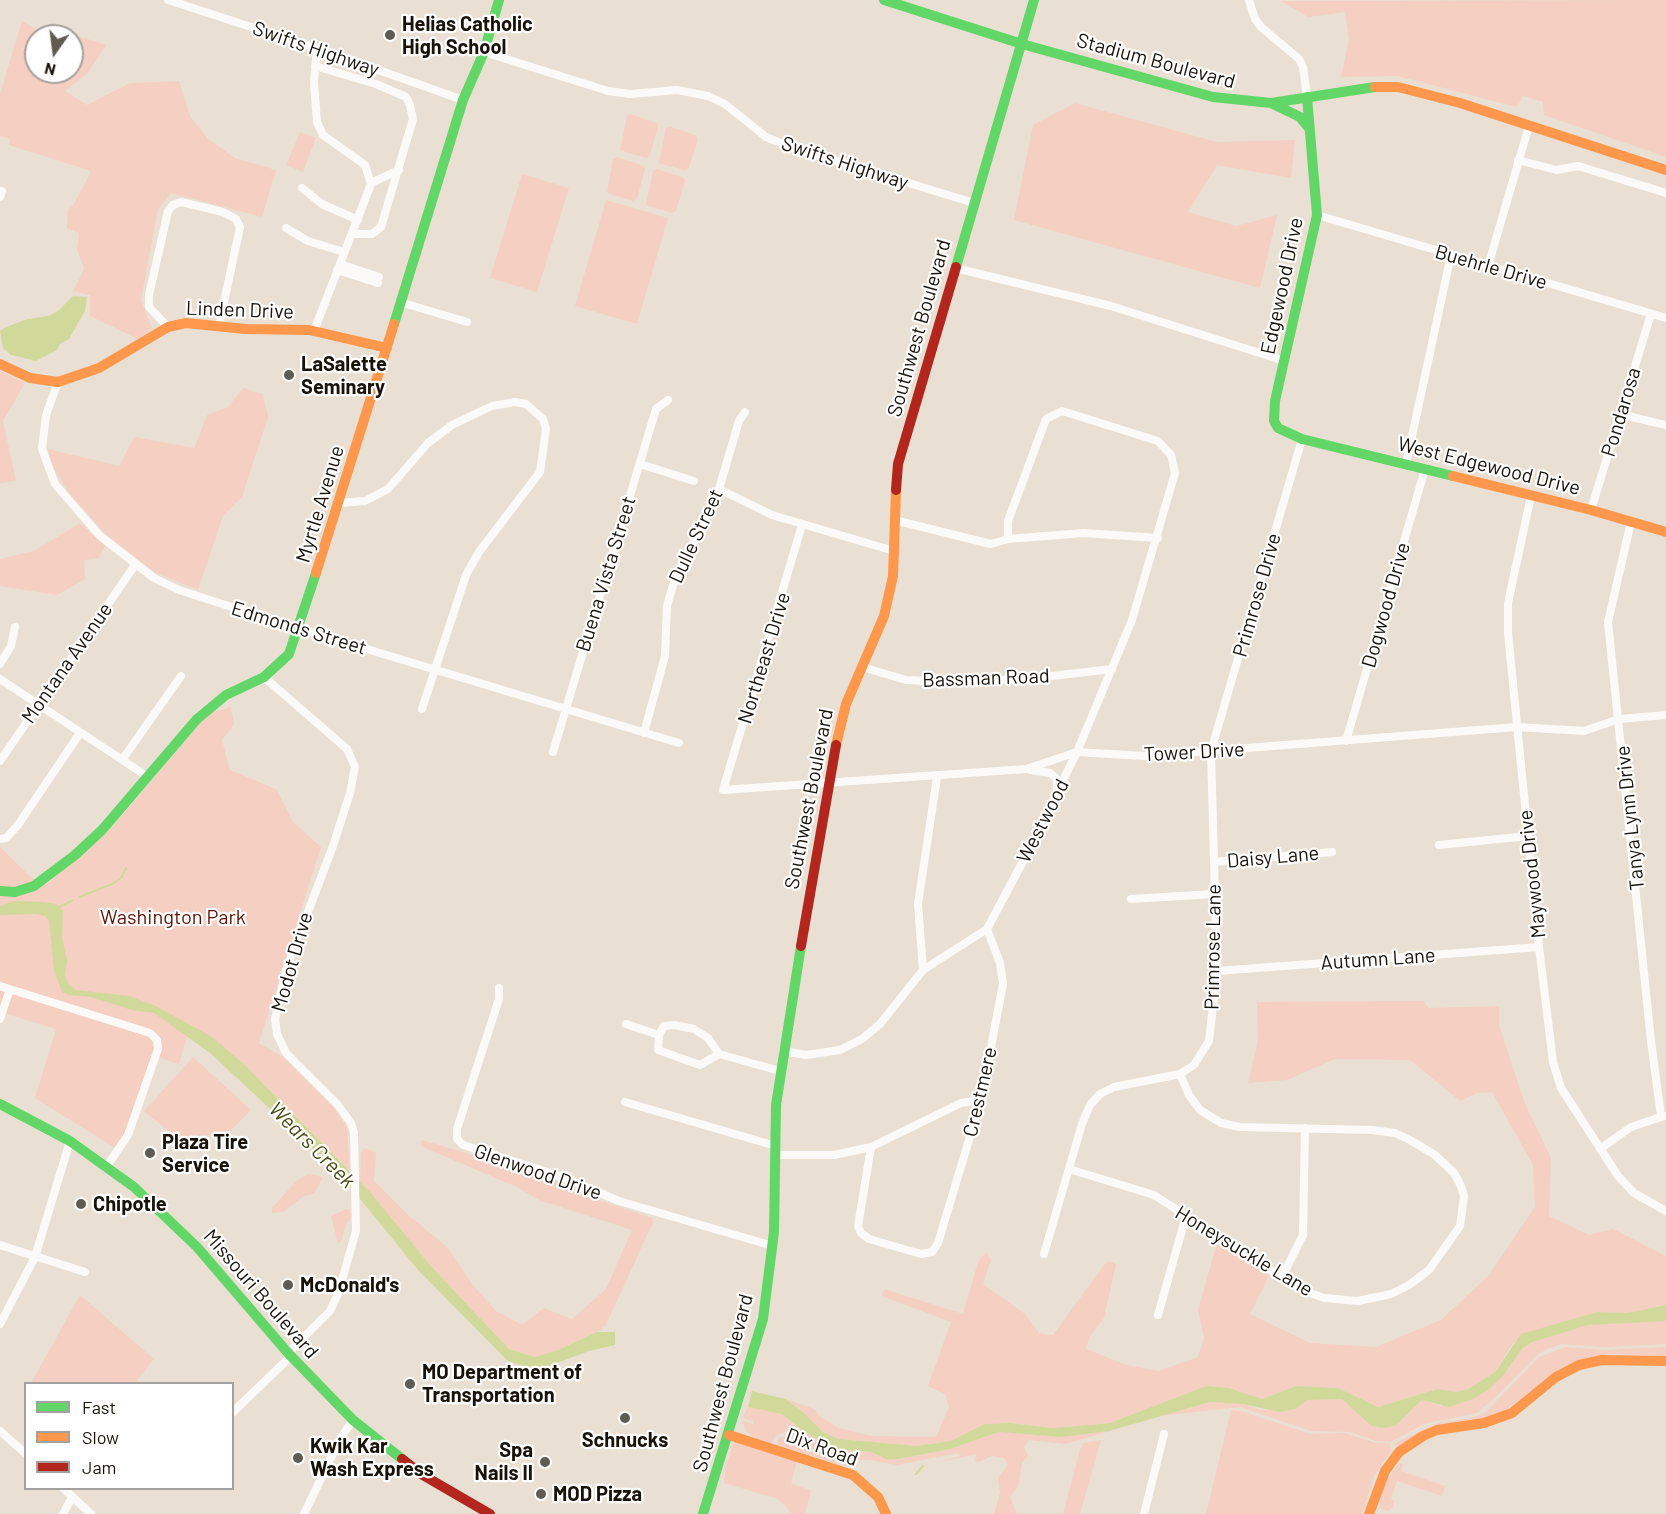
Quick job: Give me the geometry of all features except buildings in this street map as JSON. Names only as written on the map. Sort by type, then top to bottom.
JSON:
[{"type":"main road","name":"Myrtle Avenue","points":[[0,891],[15,892],[34,886],[57,870],[102,830],[197,719],[214,703],[264,677],[289,654],[300,629],[463,100],[484,52],[499,0]]},
{"type":"main road","name":"Stadium Boulevard","points":[[884,0],[1022,44],[1213,97],[1243,102],[1271,103],[1373,87],[1398,87],[1450,100],[1666,170]]},
{"type":"main road","name":"Southwest Boulevard","points":[[704,1514],[763,1319],[773,1246],[780,1071],[828,783],[846,704],[884,616],[893,576],[898,464],[1034,0]]},
{"type":"main road","name":"Edgewood Drive","points":[[1302,439],[1282,432],[1274,421],[1275,401],[1317,215],[1307,97]]},
{"type":"main road","points":[[1271,103],[1300,117],[1310,130]]},
{"type":"main road","name":"Linden Drive","points":[[0,364],[30,378],[58,382],[99,368],[168,327],[186,323],[314,331],[387,348]]},
{"type":"main road","name":"West Edgewood Drive","points":[[1302,439],[1591,510],[1666,532]]},
{"type":"main road","name":"Missouri Boulevard","points":[[0,1104],[70,1141],[107,1166],[151,1201],[197,1247],[290,1354],[353,1420],[421,1474],[490,1514]]},
{"type":"main road","points":[[1369,1514],[1385,1471],[1399,1452],[1423,1436],[1437,1430],[1484,1423],[1512,1413],[1556,1377],[1591,1362],[1666,1361]]},
{"type":"main road","points":[[734,1418],[741,1432],[756,1443]]},
{"type":"main road","name":"Dix Road","points":[[729,1435],[853,1475],[878,1497],[886,1514]]},
{"type":"street","name":"Swifts Highway","points":[[168,0],[317,48],[463,100]]},
{"type":"street","name":"Edgewood Drive","points":[[1250,0],[1255,19],[1261,27],[1299,59],[1303,67],[1307,97]]},
{"type":"street","points":[[314,331],[371,183],[365,165],[323,135],[317,122],[314,82],[317,48]]},
{"type":"street","name":"Swifts Highway","points":[[484,52],[608,91],[630,94],[677,90],[708,96],[725,104],[766,137],[788,146],[974,203]]},
{"type":"street","points":[[315,66],[376,84],[406,97],[413,119],[378,232],[352,234]]},
{"type":"street","points":[[1488,266],[1528,126]]},
{"type":"street","points":[[1518,160],[1556,170],[1578,166],[1666,193]]},
{"type":"street","points":[[371,183],[399,170]]},
{"type":"street","points":[[302,188],[322,204],[358,220]]},
{"type":"street","points":[[168,327],[149,307],[149,295],[168,211],[173,205],[181,202],[222,212],[236,219],[240,227],[219,326]]},
{"type":"street","name":"Buehrle Drive","points":[[1317,215],[1666,318]]},
{"type":"street","points":[[286,228],[308,241],[344,252]]},
{"type":"street","points":[[1406,464],[1451,255]]},
{"type":"street","points":[[339,267],[379,280]]},
{"type":"street","points":[[955,268],[1111,306],[1285,360]]},
{"type":"street","points":[[400,302],[467,322]]},
{"type":"street","name":"Pondarosa","points":[[1591,510],[1652,314]]},
{"type":"street","name":"Edmonds Street","points":[[58,382],[46,415],[42,449],[55,484],[100,536],[154,578],[179,590],[300,629],[679,743]]},
{"type":"street","name":"Buena Vista Street","points":[[553,752],[656,409],[668,400]]},
{"type":"street","points":[[339,503],[365,501],[388,489],[428,443],[470,415],[492,406],[515,402],[526,404],[541,415],[546,429],[540,472],[479,552],[466,575],[433,669],[422,708]]},
{"type":"street","name":"Westwood","points":[[783,1051],[806,1055],[840,1050],[862,1039],[880,1024],[923,970],[987,929],[1058,793],[1132,620],[1158,538],[1175,473],[1172,455],[1158,441],[1062,411],[1046,419],[1008,521],[1008,539]]},
{"type":"street","name":"Dulle Street","points":[[644,734],[665,656],[667,606],[672,585],[719,489],[739,421],[745,412]]},
{"type":"street","points":[[1619,414],[1666,425]]},
{"type":"street","name":"Primrose Drive","points":[[1211,752],[1302,439]]},
{"type":"street","points":[[640,464],[694,481]]},
{"type":"street","name":"Dogwood Drive","points":[[1346,741],[1425,469]]},
{"type":"street","points":[[719,489],[772,515],[894,551]]},
{"type":"street","name":"Maywood Drive","points":[[1531,496],[1508,603],[1517,727],[1539,947],[1556,1071],[1561,1088],[1618,1176],[1634,1192],[1666,1211]]},
{"type":"street","points":[[894,520],[991,544],[1008,539],[1083,533],[1158,538]]},
{"type":"street","name":"Tanya Lynn Drive","points":[[1631,522],[1608,622],[1651,1041],[1664,1116]]},
{"type":"street","name":"Northeast Drive","points":[[723,790],[783,598],[802,525]]},
{"type":"street","name":"Montana Avenue","points":[[0,761],[135,565]]},
{"type":"street","points":[[0,664],[11,646],[15,627]]},
{"type":"street","name":"Bassman Road","points":[[862,667],[906,680],[943,682],[1026,679],[1112,669]]},
{"type":"street","points":[[122,760],[181,676]]},
{"type":"street","name":"Modot Drive","points":[[234,1411],[322,1321],[333,1304],[353,1242],[356,1218],[354,1133],[344,1112],[286,1053],[275,1025],[286,970],[350,793],[354,760],[342,743],[264,677]]},
{"type":"street","points":[[0,679],[148,777]]},
{"type":"street","name":"Tower Drive","points":[[723,790],[937,777],[1026,769],[1077,752],[1144,756],[1517,727],[1584,731],[1619,719],[1666,715]]},
{"type":"street","points":[[0,839],[6,838],[18,825],[80,733]]},
{"type":"street","name":"Primrose Lane","points":[[1180,1074],[1194,1065],[1209,1041],[1217,971],[1211,752]]},
{"type":"street","points":[[1026,769],[1050,773],[1057,779],[1058,793]]},
{"type":"street","points":[[923,970],[918,904],[937,777]]},
{"type":"street","points":[[1439,844],[1528,836]]},
{"type":"street","name":"Daisy Lane","points":[[1214,862],[1332,852]]},
{"type":"street","points":[[1131,899],[1215,894]]},
{"type":"street","name":"Crestmere","points":[[871,1147],[858,1226],[861,1233],[869,1239],[921,1254],[932,1252],[938,1243],[981,1100],[1003,984],[996,950],[987,929]]},
{"type":"street","name":"Autumn Lane","points":[[1217,971],[1539,947]]},
{"type":"street","points":[[0,987],[150,1032],[157,1040],[158,1049],[125,1142],[107,1166]]},
{"type":"street","name":"Glenwood Drive","points":[[499,988],[499,999],[457,1129],[458,1139],[463,1145],[560,1176],[597,1194],[773,1246]]},
{"type":"street","points":[[0,1019],[10,990]]},
{"type":"street","points":[[626,1024],[659,1035]]},
{"type":"street","points":[[719,1054],[700,1065],[684,1061],[658,1050],[659,1035],[664,1026],[674,1025],[694,1029],[708,1038],[719,1054],[780,1071]]},
{"type":"street","points":[[1044,1254],[1082,1124],[1090,1105],[1100,1095],[1114,1087],[1180,1074]]},
{"type":"street","name":"Honeysuckle Lane","points":[[1069,1169],[1154,1195],[1300,1289],[1324,1298],[1358,1301],[1391,1294],[1429,1270],[1460,1226],[1464,1196],[1454,1173],[1435,1155],[1395,1133],[1356,1128],[1240,1127],[1221,1123],[1200,1110],[1180,1074]]},
{"type":"street","points":[[625,1102],[776,1151],[834,1155],[871,1147],[961,1103],[981,1100]]},
{"type":"street","points":[[1600,1149],[1631,1127],[1664,1116]]},
{"type":"street","points":[[1281,1277],[1295,1255],[1303,1234],[1305,1128]]},
{"type":"street","points":[[0,1324],[35,1257],[70,1141]]},
{"type":"street","points":[[1158,1315],[1186,1216]]},
{"type":"street","points":[[0,1245],[85,1272]]},
{"type":"street","points":[[304,1514],[340,1439],[353,1420]]},
{"type":"street","points":[[0,1431],[24,1452]]},
{"type":"street","points":[[1144,1514],[1164,1434]]},
{"type":"street","points":[[65,1490],[91,1514]]},
{"type":"street","points":[[63,1514],[72,1497]]},
{"type":"green space","points":[[1666,0],[1666,157],[1544,115],[1543,102],[1523,96],[1517,107],[1397,76],[1341,77],[1349,40],[1345,12],[1308,17],[1281,1]]},
{"type":"green space","points":[[22,21],[27,24],[24,24],[24,84],[74,84],[65,91],[87,105],[130,83],[179,81],[190,116],[208,139],[235,158],[276,170],[262,217],[171,193],[158,209],[141,300],[152,328],[138,339],[90,316],[90,295],[73,291],[84,269],[77,249],[79,233],[67,228],[68,210],[74,204],[91,171],[9,145],[10,139],[0,136],[0,94]]},
{"type":"green space","points":[[84,38],[106,45],[84,76]]},
{"type":"green space","points":[[1075,103],[1217,142],[1295,140],[1291,178],[1217,165],[1188,212],[1236,226],[1277,215],[1260,288],[1014,220],[1033,125]]},
{"type":"green space","points":[[630,114],[657,123],[650,156],[646,158],[620,150],[627,116]]},
{"type":"green space","points":[[670,127],[696,135],[698,139],[686,171],[659,163],[666,128]]},
{"type":"green space","points":[[300,132],[316,138],[303,172],[286,165]]},
{"type":"green space","points":[[617,157],[644,166],[637,199],[633,201],[607,193],[613,159]]},
{"type":"green space","points":[[656,169],[683,177],[685,181],[676,211],[672,213],[646,205],[653,171]]},
{"type":"green space","points":[[522,174],[569,188],[537,292],[490,278]]},
{"type":"green space","points":[[606,200],[668,218],[637,324],[575,306]]},
{"type":"green space","points":[[0,371],[25,383],[3,421],[16,481],[0,483]]},
{"type":"green space","points":[[243,388],[263,394],[268,417],[242,497],[223,516],[198,590],[154,572],[107,535],[68,492],[52,465],[48,449],[119,466],[134,437],[194,448],[207,415],[228,407]]},
{"type":"green space","points":[[80,523],[105,546],[98,559],[84,560],[85,579],[57,595],[0,586],[0,559],[34,551]]},
{"type":"green space","name":"Washington Park","points":[[231,707],[234,725],[222,740],[230,770],[276,789],[293,822],[321,847],[259,1043],[283,1057],[335,1109],[347,1128],[350,1171],[246,1066],[190,1026],[179,1064],[152,1055],[122,1141],[115,1148],[35,1098],[56,1029],[0,1012],[0,847],[31,877],[46,885],[110,830],[209,713]]},
{"type":"green space","points":[[1423,1001],[1429,1008],[1499,1006],[1499,1025],[1525,1104],[1551,1158],[1549,1216],[1589,1235],[1613,1229],[1666,1256],[1666,1305],[1627,1313],[1597,1312],[1513,1343],[1495,1372],[1468,1389],[1456,1392],[1437,1389],[1378,1407],[1338,1388],[1296,1386],[1262,1399],[1229,1388],[1206,1386],[1110,1423],[1053,1428],[1009,1423],[984,1424],[951,1441],[916,1446],[840,1439],[824,1433],[803,1412],[785,1399],[815,1409],[819,1416],[838,1428],[872,1436],[936,1437],[949,1407],[945,1394],[928,1386],[951,1322],[882,1296],[884,1289],[963,1314],[978,1262],[986,1252],[991,1260],[983,1284],[1025,1314],[1039,1333],[1053,1335],[1107,1261],[1116,1264],[1104,1318],[1090,1336],[1086,1349],[1127,1365],[1159,1371],[1198,1357],[1204,1338],[1198,1310],[1217,1243],[1269,1276],[1250,1314],[1310,1343],[1376,1347],[1441,1320],[1489,1275],[1535,1207],[1533,1165],[1492,1092],[1477,1093],[1460,1101],[1410,1060],[1335,1059],[1287,1080],[1248,1083],[1258,1041],[1257,1002]]},
{"type":"green space","points":[[193,1057],[251,1110],[231,1130],[217,1134],[177,1138],[144,1111]]},
{"type":"green space","points":[[422,1140],[554,1179],[571,1191],[652,1218],[653,1222],[606,1325],[597,1332],[558,1350],[535,1357],[509,1349],[431,1266],[360,1182],[361,1153],[364,1148],[376,1152],[374,1181],[406,1213],[447,1247],[473,1285],[496,1311],[522,1325],[544,1308],[572,1319],[606,1289],[632,1230],[539,1200],[517,1187],[420,1146]]},
{"type":"green space","points":[[309,1174],[323,1177],[314,1194],[304,1196],[283,1212],[272,1213],[272,1208],[297,1180]]},
{"type":"green space","points":[[346,1209],[350,1210],[351,1218],[346,1224],[341,1243],[338,1243],[331,1216]]},
{"type":"green space","points":[[80,1295],[154,1359],[136,1382],[32,1382]]},
{"type":"green space","points":[[1666,1321],[1666,1344],[1604,1347],[1561,1344],[1537,1355],[1477,1413],[1426,1423],[1390,1442],[1375,1441],[1350,1432],[1311,1431],[1240,1407],[1166,1415],[1065,1444],[1029,1440],[1024,1447],[1028,1456],[1022,1463],[1018,1487],[1010,1497],[1017,1514],[994,1514],[1000,1493],[998,1478],[1008,1465],[1004,1458],[992,1456],[979,1462],[975,1461],[976,1454],[930,1464],[961,1456],[958,1453],[897,1465],[869,1460],[842,1460],[820,1453],[786,1431],[777,1435],[771,1443],[757,1439],[746,1431],[742,1421],[753,1424],[753,1421],[742,1418],[748,1407],[770,1410],[782,1414],[802,1430],[853,1452],[871,1452],[886,1459],[898,1459],[950,1449],[999,1432],[1062,1436],[1109,1431],[1210,1402],[1243,1404],[1261,1410],[1295,1409],[1308,1400],[1342,1399],[1370,1425],[1381,1428],[1395,1426],[1422,1400],[1441,1406],[1488,1390],[1522,1349],[1530,1343],[1588,1325]]},
{"type":"green space","points":[[1566,1347],[1603,1350],[1666,1347],[1666,1356],[1609,1354],[1581,1359],[1557,1370],[1525,1398],[1504,1411],[1483,1419],[1427,1429],[1398,1447],[1393,1444],[1438,1423],[1472,1418],[1486,1412],[1539,1357]]},
{"type":"green space","points":[[1231,1410],[1241,1411],[1310,1434],[1344,1433],[1377,1443],[1390,1443],[1391,1451],[1374,1476],[1362,1514],[1206,1514]]},
{"type":"green space","points":[[787,1436],[818,1455],[855,1466],[849,1467],[777,1445],[779,1438]]},
{"type":"green space","points":[[1101,1440],[1080,1514],[1063,1514],[1080,1449],[1084,1443]]},
{"type":"green space","points":[[734,1441],[797,1460],[791,1484],[811,1490],[805,1514],[791,1514],[778,1499],[724,1483],[725,1469]]},
{"type":"green space","points":[[1400,1463],[1403,1464],[1401,1471],[1445,1486],[1442,1496],[1397,1481],[1391,1499],[1394,1501],[1392,1508],[1389,1511],[1381,1509],[1379,1503],[1385,1481]]},
{"type":"water","points":[[73,296],[87,297],[85,311],[69,339],[60,344],[57,350],[36,361],[11,355],[3,348],[0,331],[28,319],[49,316],[58,311]]},
{"type":"water","name":"Wears Creek","points":[[15,901],[56,904],[63,911],[62,938],[67,960],[65,975],[69,985],[76,990],[129,996],[156,1006],[212,1037],[246,1066],[368,1190],[431,1266],[509,1349],[535,1357],[558,1350],[597,1332],[615,1332],[615,1345],[589,1351],[546,1367],[524,1366],[508,1361],[418,1270],[338,1172],[210,1053],[154,1013],[132,1010],[91,997],[62,992],[54,970],[49,921],[45,916],[36,914],[0,915],[0,905]]},
{"type":"water","points":[[1666,1305],[1666,1321],[1588,1325],[1530,1343],[1522,1349],[1502,1377],[1488,1390],[1473,1399],[1449,1407],[1422,1400],[1395,1426],[1381,1428],[1370,1425],[1342,1399],[1308,1400],[1295,1409],[1280,1412],[1243,1404],[1210,1402],[1109,1431],[1062,1437],[999,1432],[950,1449],[898,1459],[886,1459],[871,1452],[835,1449],[802,1430],[782,1414],[748,1407],[752,1391],[785,1399],[803,1412],[824,1433],[840,1439],[917,1446],[951,1441],[984,1424],[1009,1423],[1053,1428],[1110,1423],[1206,1386],[1229,1388],[1262,1399],[1296,1386],[1338,1388],[1378,1407],[1437,1389],[1456,1392],[1468,1389],[1495,1372],[1521,1334],[1597,1312],[1627,1313]]},
{"type":"waterway","points":[[79,897],[112,884],[121,878],[126,868]]},
{"type":"waterway","points":[[57,908],[73,900]]},
{"type":"waterway","points":[[916,1474],[923,1466]]},
{"type":"traffic: fast","points":[[394,324],[463,100],[484,52],[499,0]]},
{"type":"traffic: fast","points":[[884,0],[1022,44],[1213,97],[1271,103],[1375,87]]},
{"type":"traffic: fast","points":[[956,267],[1034,0]]},
{"type":"traffic: fast","points":[[1307,97],[1317,215],[1275,401],[1274,421],[1278,428],[1302,439],[1453,476]]},
{"type":"traffic: fast","points":[[1271,103],[1300,117],[1309,128]]},
{"type":"traffic: fast","points":[[0,891],[15,892],[34,886],[75,855],[102,830],[197,719],[226,695],[264,677],[289,654],[316,573]]},
{"type":"traffic: fast","points":[[703,1514],[763,1319],[774,1232],[776,1105],[801,946]]},
{"type":"traffic: fast","points":[[0,1104],[70,1141],[134,1187],[197,1247],[288,1353],[353,1420],[402,1459]]},
{"type":"traffic: slow","points":[[1375,87],[1398,87],[1460,103],[1666,170]]},
{"type":"traffic: slow","points":[[0,364],[30,378],[58,382],[99,368],[168,327],[186,323],[245,329],[309,330],[387,348]]},
{"type":"traffic: slow","points":[[316,573],[394,324]]},
{"type":"traffic: slow","points":[[1453,476],[1591,510],[1666,532]]},
{"type":"traffic: slow","points":[[836,745],[846,704],[884,616],[893,576],[896,490]]},
{"type":"traffic: slow","points":[[1369,1514],[1385,1471],[1399,1452],[1423,1436],[1437,1430],[1484,1423],[1512,1413],[1556,1377],[1579,1365],[1602,1360],[1666,1361]]},
{"type":"traffic: slow","points":[[729,1435],[853,1475],[878,1497],[886,1514]]},
{"type":"traffic: jam","points":[[896,490],[898,464],[956,267]]},
{"type":"traffic: jam","points":[[801,946],[836,745]]},
{"type":"traffic: jam","points":[[402,1459],[421,1474],[490,1514]]},
{"type":"place","name":"Helias Catholic High School","points":[[390,35]]},
{"type":"place","name":"LaSalette Seminary","points":[[289,375]]},
{"type":"place","name":"Plaza Tire Service","points":[[150,1153]]},
{"type":"place","name":"Chipotle","points":[[81,1204]]},
{"type":"place","name":"McDonald's","points":[[288,1285]]},
{"type":"place","name":"MO Department of Transportation","points":[[410,1384]]},
{"type":"place","name":"Schnucks","points":[[625,1418]]},
{"type":"place","name":"Kwik Kar Wash Express","points":[[298,1458]]},
{"type":"place","name":"Spa Nails II","points":[[545,1462]]},
{"type":"place","name":"MOD Pizza","points":[[541,1494]]}]
